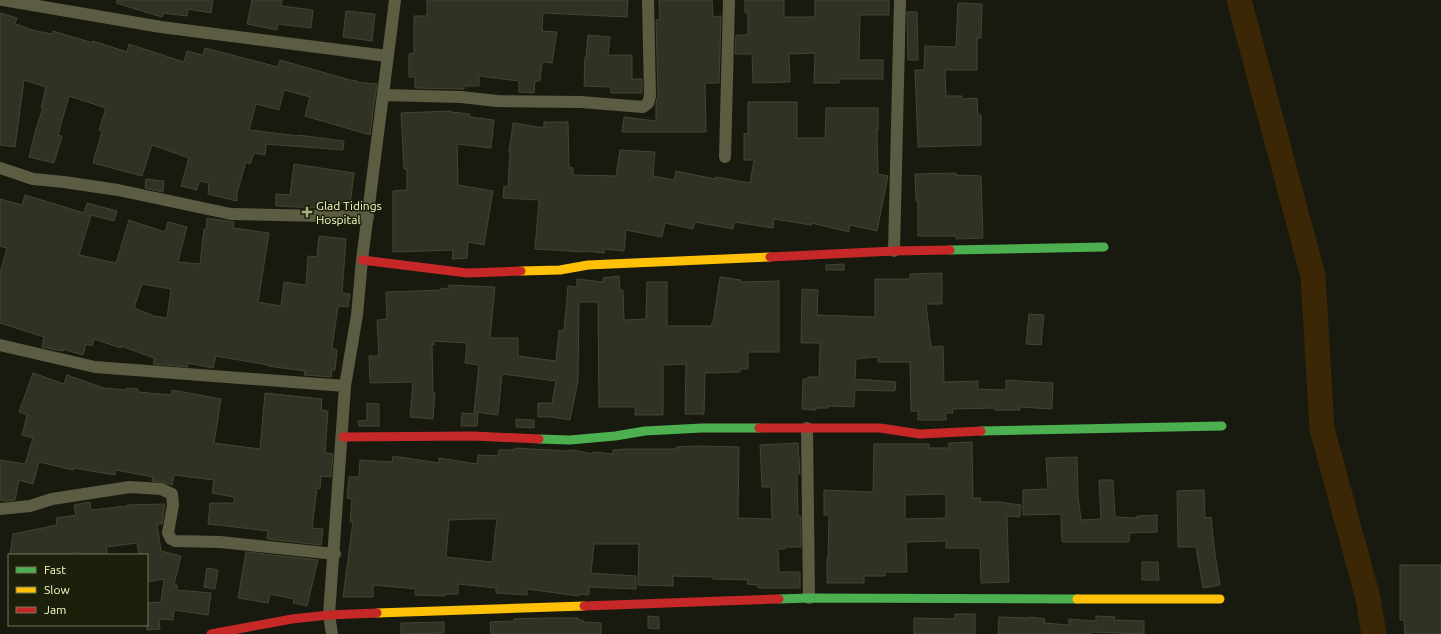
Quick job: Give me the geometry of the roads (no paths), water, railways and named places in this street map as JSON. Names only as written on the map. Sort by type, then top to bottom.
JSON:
[{"type":"street","points":[[3,0],[161,27],[387,56]]},
{"type":"street","points":[[332,634],[330,615],[346,386],[357,315],[362,260],[394,0]]},
{"type":"street","points":[[383,95],[461,97],[497,101],[581,102],[643,107],[648,103],[650,96],[648,0]]},
{"type":"street","points":[[725,157],[729,0]]},
{"type":"street","points":[[894,250],[900,0]]},
{"type":"street","points":[[0,168],[33,179],[118,190],[231,214],[368,217]]},
{"type":"street","points":[[362,260],[467,273],[560,270],[588,265],[894,250],[1104,247]]},
{"type":"street","points":[[0,345],[94,367],[346,386]]},
{"type":"street","points":[[342,437],[473,436],[570,440],[615,436],[645,431],[677,429],[880,428],[920,434],[1003,430],[1222,426]]},
{"type":"street","points":[[807,428],[809,598]]},
{"type":"street","points":[[0,509],[30,506],[52,500],[130,487],[161,489],[172,494],[173,505],[168,533],[175,541],[220,542],[334,554]]},
{"type":"street","points":[[211,634],[292,619],[330,615],[809,598],[1220,599]]},
{"type":"waterway","points":[[1239,0],[1313,276],[1322,429],[1368,598],[1374,634]]},
{"type":"place","name":"Glad Tidings Hospital","points":[[307,212]]}]
